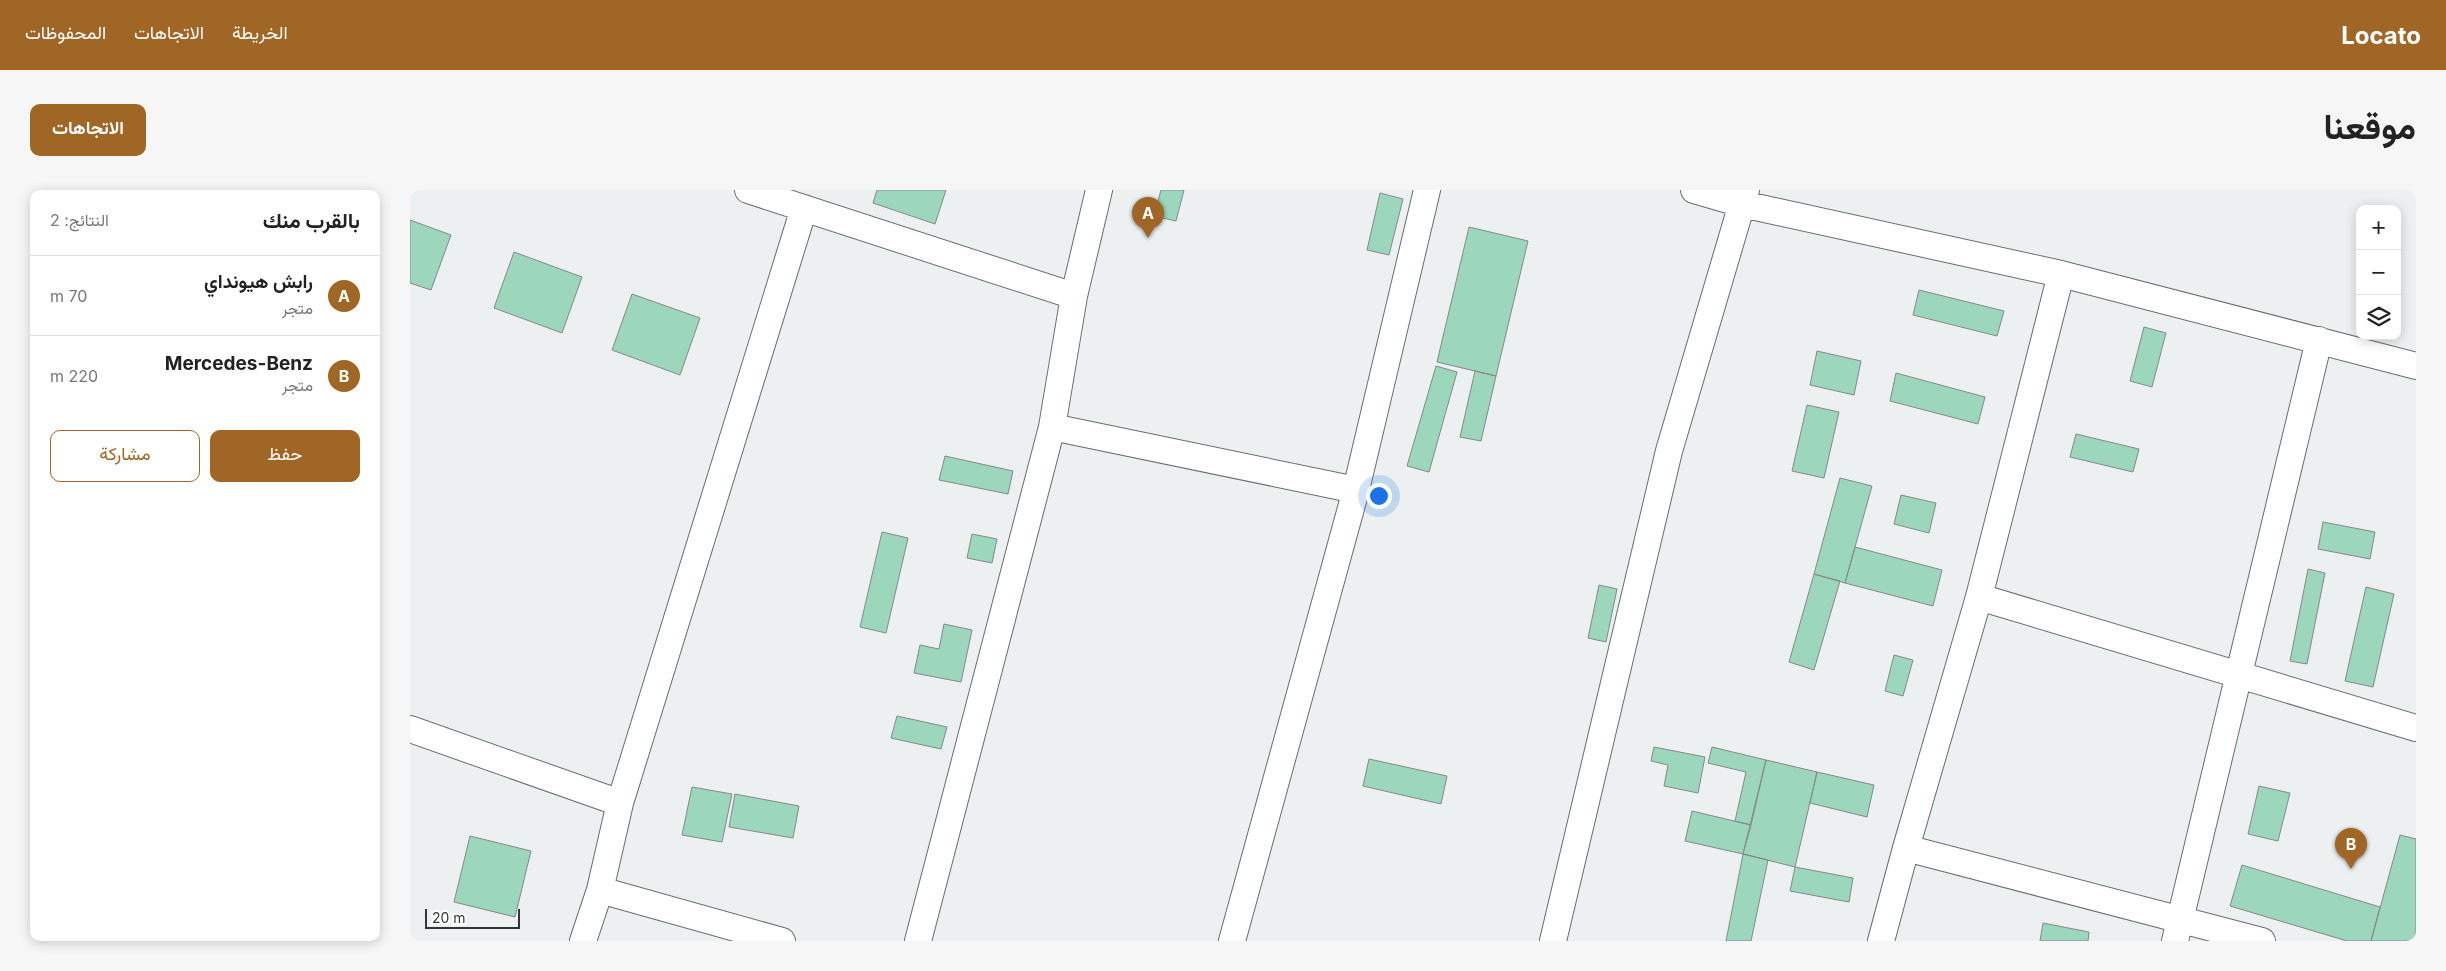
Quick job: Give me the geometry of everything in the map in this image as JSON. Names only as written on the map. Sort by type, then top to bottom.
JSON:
[{"type":"street","points":[[748,190],[1074,296]]},
{"type":"street","points":[[918,941],[1052,427],[1074,296],[1099,190]]},
{"type":"street","points":[[1232,941],[1356,490],[1427,190]]},
{"type":"street","points":[[1694,190],[1744,197],[2061,274],[2416,366]]},
{"type":"street","points":[[1553,941],[1669,451],[1744,197]]},
{"type":"street","points":[[583,941],[600,890],[620,803],[804,208]]},
{"type":"street","points":[[1881,941],[1979,597],[2061,274]]},
{"type":"street","points":[[2177,930],[2318,340]]},
{"type":"street","points":[[1052,427],[1356,490]]},
{"type":"street","points":[[1979,597],[2416,728]]},
{"type":"street","points":[[410,729],[620,803]]},
{"type":"street","points":[[1906,848],[2177,930],[2262,941]]},
{"type":"street","points":[[600,890],[782,941]]},
{"type":"building","points":[[877,190],[946,190],[935,224],[873,203]]},
{"type":"building","points":[[1161,190],[1184,190],[1176,221],[1154,216]]},
{"type":"building","points":[[1380,193],[1403,199],[1389,255],[1367,250]]},
{"type":"building","points":[[410,220],[451,235],[431,290],[410,283]]},
{"type":"building","points":[[1469,227],[1528,241],[1496,376],[1437,362]]},
{"type":"building","points":[[514,252],[582,277],[562,333],[494,308]]},
{"type":"building","points":[[1919,290],[2004,311],[1997,336],[1913,315]]},
{"type":"building","points":[[632,294],[700,318],[680,375],[612,350]]},
{"type":"building","points":[[2144,327],[2166,333],[2152,387],[2130,381]]},
{"type":"building","points":[[1817,351],[1861,361],[1854,395],[1810,385]]},
{"type":"building","points":[[1436,366],[1457,372],[1429,472],[1407,466]]},
{"type":"building","points":[[1475,371],[1496,376],[1481,441],[1460,437]]},
{"type":"building","points":[[1896,373],[1985,397],[1978,424],[1890,401]]},
{"type":"building","points":[[1807,405],[1839,412],[1824,478],[1792,471]]},
{"type":"building","points":[[2076,434],[2139,449],[2133,472],[2070,457]]},
{"type":"building","points":[[945,456],[1013,471],[1008,494],[939,480]]},
{"type":"building","points":[[1840,478],[1872,486],[1845,583],[1814,574]]},
{"type":"building","points":[[1901,495],[1936,503],[1929,533],[1894,524]]},
{"type":"building","points":[[2323,522],[2375,532],[2370,559],[2318,549]]},
{"type":"building","points":[[882,532],[908,538],[886,633],[860,627]]},
{"type":"building","points":[[972,534],[997,539],[992,563],[967,558]]},
{"type":"building","points":[[1855,547],[1942,570],[1933,606],[1845,583]]},
{"type":"building","points":[[2308,569],[2325,573],[2307,664],[2290,661]]},
{"type":"building","points":[[1814,574],[1840,581],[1814,670],[1789,662]]},
{"type":"building","points":[[1599,585],[1617,589],[1606,642],[1588,638]]},
{"type":"building","points":[[2366,587],[2394,594],[2373,687],[2345,681]]},
{"type":"building","points":[[944,624],[972,630],[961,682],[914,673],[920,645],[939,649]]},
{"type":"building","points":[[1894,655],[1913,660],[1903,696],[1885,691]]},
{"type":"building","points":[[897,716],[947,727],[941,749],[891,738]]},
{"type":"building","points":[[1654,747],[1705,757],[1698,793],[1664,786],[1668,765],[1651,761]]},
{"type":"building","points":[[1712,747],[1766,760],[1751,825],[1735,821],[1746,772],[1708,763]]},
{"type":"building","points":[[1369,759],[1447,776],[1441,804],[1363,786]]},
{"type":"building","points":[[1766,760],[1817,772],[1795,867],[1743,854]]},
{"type":"building","points":[[1817,772],[1874,785],[1867,817],[1810,803]]},
{"type":"building","points":[[2259,786],[2290,793],[2278,841],[2248,834]]},
{"type":"building","points":[[692,787],[732,794],[722,842],[682,835]]},
{"type":"building","points":[[735,794],[799,806],[793,838],[729,827]]},
{"type":"building","points":[[1692,811],[1751,825],[1743,854],[1685,841]]},
{"type":"building","points":[[2400,835],[2416,839],[2416,941],[2371,941]]},
{"type":"building","points":[[470,836],[531,851],[515,917],[454,902]]},
{"type":"building","points":[[1743,854],[1768,860],[1751,941],[1726,941]]},
{"type":"building","points":[[2242,865],[2380,907],[2371,941],[2347,941],[2230,906]]},
{"type":"building","points":[[1795,867],[1853,878],[1849,902],[1790,891]]},
{"type":"building","points":[[2043,923],[2089,932],[2088,941],[2040,941]]},
{"type":"place","name":"رابش هيونداي","points":[[1148,238]]},
{"type":"place","name":"Mercedes-Benz","points":[[2351,869]]}]
